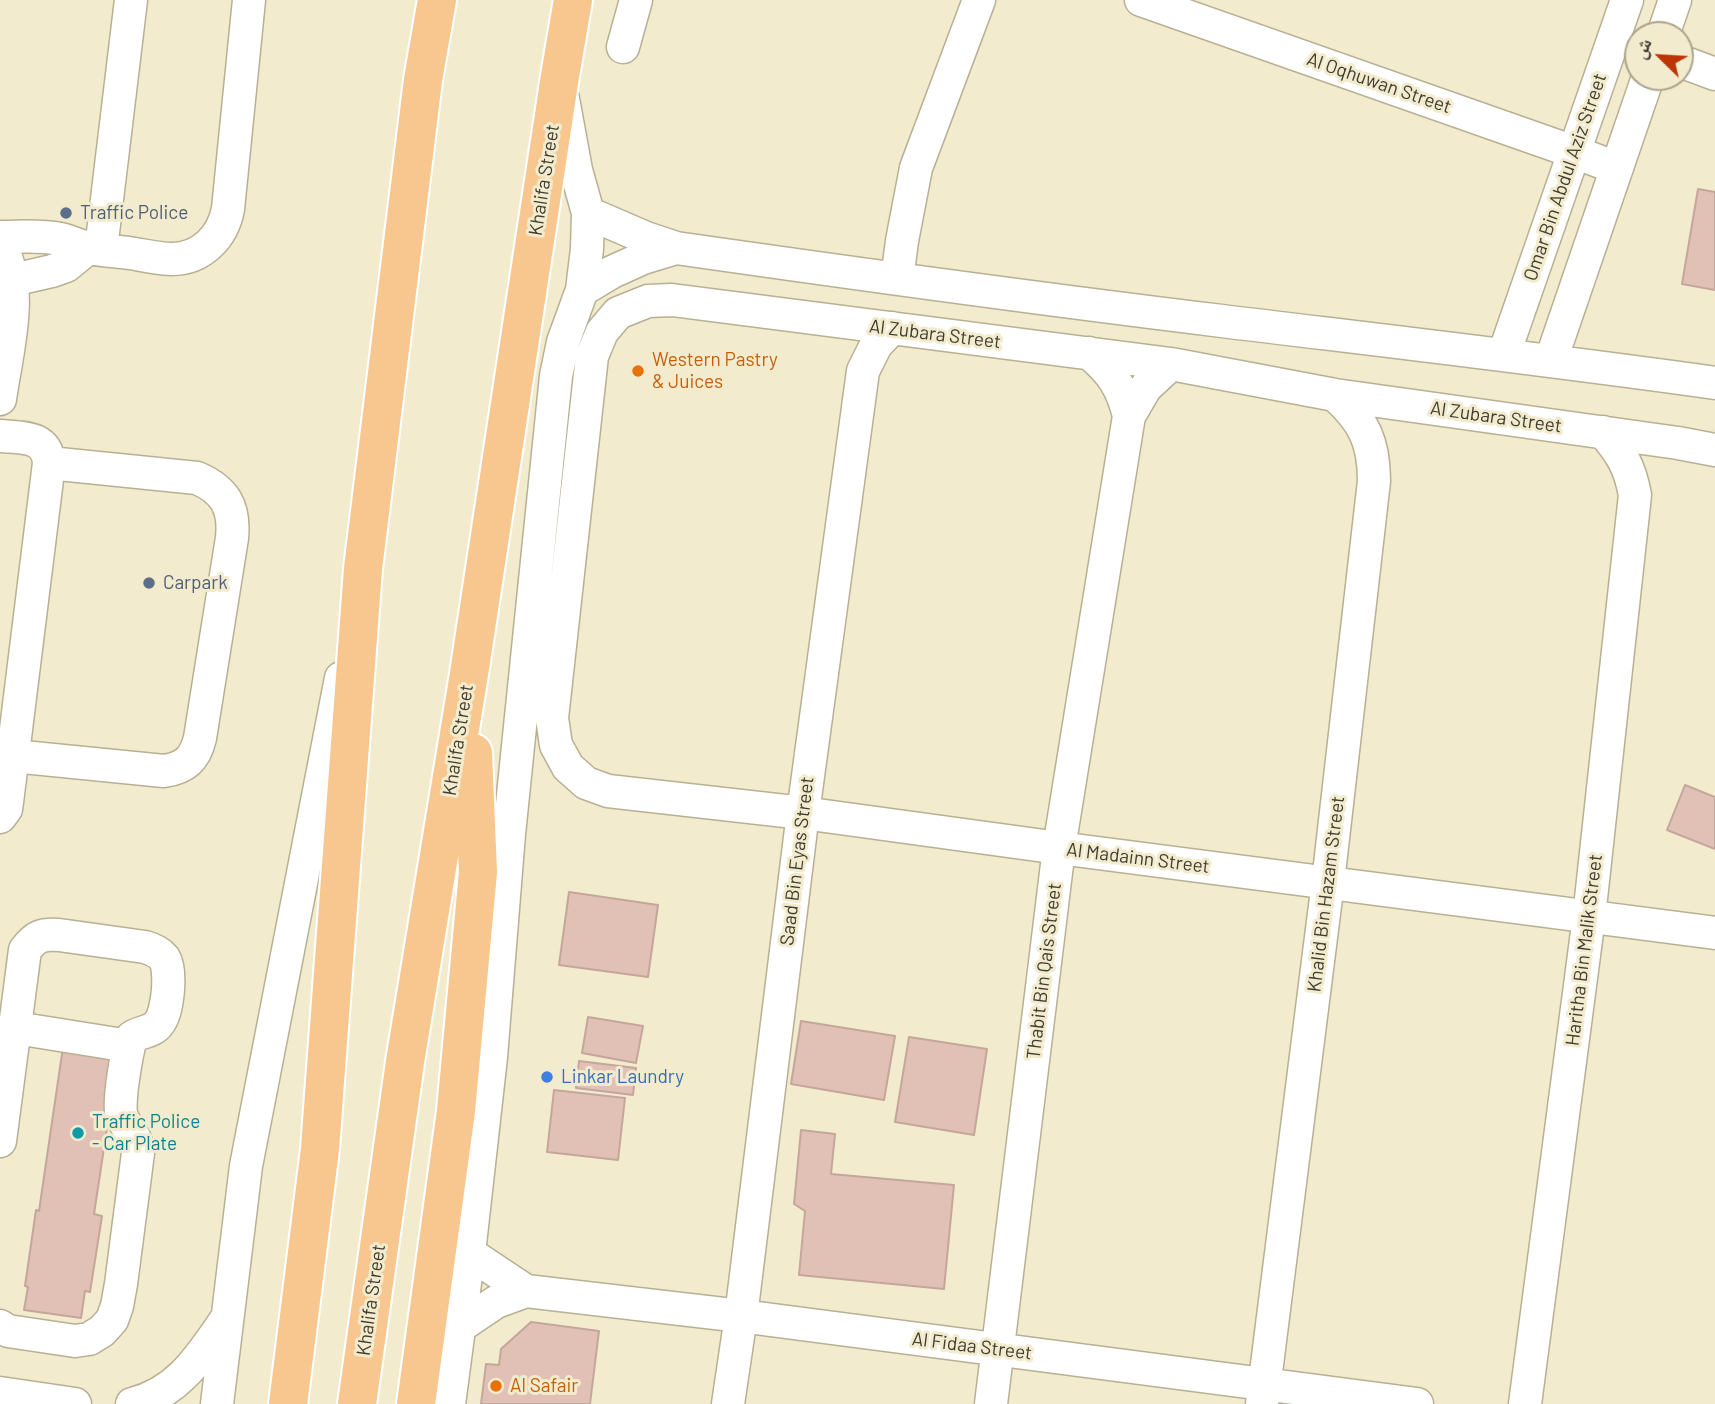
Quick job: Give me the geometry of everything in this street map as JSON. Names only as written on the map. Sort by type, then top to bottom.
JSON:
[{"type":"main road","points":[[288,1404],[320,1149],[363,569],[423,80],[437,0]]},
{"type":"main road","name":"Khalifa Street","points":[[356,1404],[405,1062],[469,674],[573,0]]},
{"type":"main road","points":[[416,1404],[456,1111],[478,872],[469,674]]},
{"type":"street","points":[[94,249],[131,0]]},
{"type":"street","points":[[0,237],[46,237],[94,249],[173,259],[202,251],[214,241],[226,221],[228,209],[249,0]]},
{"type":"street","points":[[623,47],[636,0]]},
{"type":"street","points":[[897,279],[916,168],[979,0]]},
{"type":"street","name":"Al Oqhuwan Street","points":[[1141,0],[1617,169]]},
{"type":"street","name":"Omar Bin Abdul Aziz Street","points":[[1626,21],[1627,0]]},
{"type":"street","points":[[1668,21],[1675,0]]},
{"type":"street","name":"Omar Bin Abdul Aziz Street","points":[[1504,354],[1574,152],[1624,45]]},
{"type":"street","points":[[1694,66],[1715,74]]},
{"type":"street","name":"Khalifa Street","points":[[449,1404],[491,1057],[509,834],[556,376],[563,342],[582,290],[587,249],[588,214],[569,137],[560,76]]},
{"type":"street","points":[[1551,360],[1643,91]]},
{"type":"street","points":[[588,214],[646,239],[677,248],[897,279],[1504,354],[1715,383]]},
{"type":"street","points":[[0,244],[13,281],[13,311],[0,399]]},
{"type":"street","points":[[582,290],[643,258],[677,248]]},
{"type":"street","points":[[13,281],[66,266],[94,249]]},
{"type":"street","name":"Al Zubara Street","points":[[568,767],[556,745],[552,718],[592,356],[602,332],[618,313],[648,301],[672,300],[1171,364],[1335,395],[1715,450]]},
{"type":"street","name":"Saad Bin Eyas Street","points":[[728,1404],[803,813],[863,371],[876,345],[892,328]]},
{"type":"street","points":[[1089,353],[1104,365],[1116,380],[1129,416]]},
{"type":"street","points":[[1129,416],[1146,387],[1171,364]]},
{"type":"street","name":"Khalid Bin Hazam Street","points":[[1263,1394],[1328,882],[1374,481],[1370,442],[1362,424],[1335,395]]},
{"type":"street","name":"Thabit Bin Qais Street","points":[[992,1404],[1059,848],[1129,416]]},
{"type":"street","name":"Haritha Bin Malik Street","points":[[1525,1404],[1589,917],[1635,495],[1625,461],[1604,432]]},
{"type":"street","points":[[0,436],[36,441],[44,446],[49,454],[6,809],[0,817]]},
{"type":"street","name":"Haritha Bin Malik Street","points":[[1635,495],[1653,466],[1664,453],[1678,443]]},
{"type":"street","points":[[13,756],[164,771],[176,769],[193,757],[200,738],[232,538],[232,515],[228,504],[222,494],[197,478],[49,463]]},
{"type":"street","points":[[217,1404],[249,1152],[363,569]]},
{"type":"street","name":"Al Madainn Street","points":[[568,767],[586,783],[608,791],[803,813],[1715,933]]},
{"type":"street","points":[[0,1141],[25,950],[33,939],[45,934],[145,947],[156,951],[164,958],[168,969],[163,1017],[150,1031],[133,1035],[129,1042],[120,1105],[123,1118],[137,1144],[138,1153],[121,1284],[112,1320],[102,1331],[89,1339],[75,1341],[8,1331],[0,1326]]},
{"type":"street","points":[[16,1028],[129,1046]]},
{"type":"street","name":"Al Fidaa Street","points":[[469,1253],[526,1291]]},
{"type":"street","name":"Al Fidaa Street","points":[[459,1327],[496,1302],[526,1291],[999,1350],[1263,1394],[1417,1404]]},
{"type":"street","points":[[132,1404],[171,1388],[194,1365],[226,1320]]},
{"type":"street","points":[[0,1393],[75,1404]]},
{"type":"building","points":[[1698,189],[1715,192],[1715,290],[1682,284]]},
{"type":"building","points":[[1685,785],[1715,797],[1715,849],[1667,830]]},
{"type":"building","points":[[569,892],[658,905],[648,977],[559,965]]},
{"type":"building","points":[[588,1017],[643,1026],[636,1063],[582,1053]]},
{"type":"building","points":[[801,1021],[895,1036],[884,1100],[791,1084]]},
{"type":"building","points":[[909,1037],[987,1049],[974,1135],[895,1122]]},
{"type":"building","name":"Traffic Police - Car Plate","points":[[63,1047],[118,1055],[94,1214],[102,1216],[90,1292],[85,1291],[81,1318],[24,1310],[36,1210],[39,1211]]},
{"type":"building","points":[[579,1061],[636,1068],[633,1095],[576,1088]]},
{"type":"building","points":[[554,1090],[625,1098],[618,1160],[547,1152]]},
{"type":"building","points":[[801,1130],[835,1134],[831,1174],[954,1185],[944,1289],[799,1275],[805,1211],[794,1204]]},
{"type":"building","points":[[531,1322],[599,1331],[590,1404],[481,1404],[486,1364],[499,1365],[501,1349]]},
{"type":"place","name":"Traffic Police","points":[[66,213]]},
{"type":"place","name":"Western Pastry & Juices","points":[[638,371]]},
{"type":"place","name":"Carpark","points":[[149,583]]},
{"type":"place","name":"Linkar Laundry","points":[[547,1077]]},
{"type":"place","name":"Traffic Police - Car Plate","points":[[78,1133]]},
{"type":"place","name":"Al Safair","points":[[496,1386]]}]
